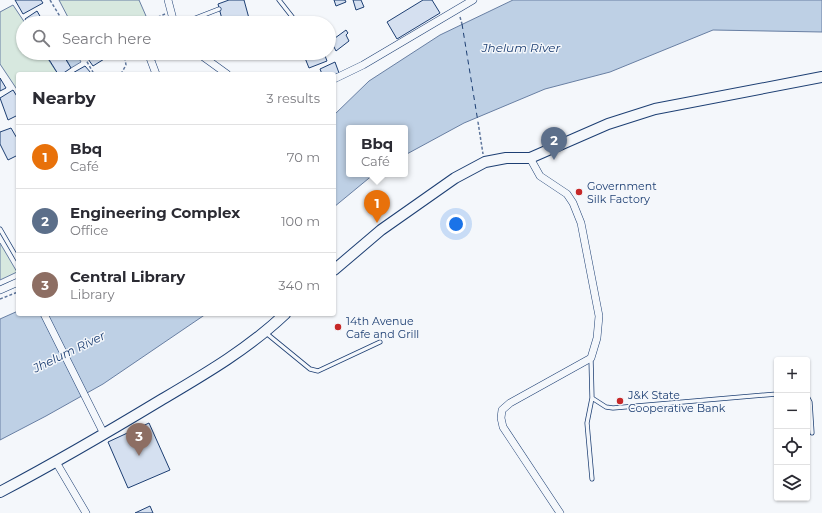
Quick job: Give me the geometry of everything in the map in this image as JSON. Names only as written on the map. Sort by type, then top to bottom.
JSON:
[{"type":"main road","points":[[336,268],[381,230],[455,178],[485,162],[506,158],[530,158],[543,154],[608,124],[655,109],[822,77]]},
{"type":"main road","points":[[0,492],[56,462],[237,354],[266,332],[283,316]]},
{"type":"street","points":[[168,0],[172,16]]},
{"type":"street","points":[[336,78],[364,65],[473,0]]},
{"type":"street","points":[[151,60],[155,72]]},
{"type":"street","points":[[208,60],[225,72]]},
{"type":"street","points":[[530,158],[540,176],[567,194],[574,204],[582,227],[599,316],[598,338],[591,358],[510,403],[502,410],[501,418],[503,427],[560,513]]},
{"type":"street","points":[[0,290],[16,283]]},
{"type":"street","points":[[45,316],[97,423],[104,434]]},
{"type":"street","points":[[56,462],[86,513]]},
{"type":"lane","points":[[279,0],[292,16]]},
{"type":"lane","points":[[201,16],[219,9]]},
{"type":"lane","points":[[0,229],[16,257]]},
{"type":"lane","points":[[266,332],[310,369],[318,372],[380,342]]},
{"type":"lane","points":[[591,358],[592,398],[587,423],[592,479]]},
{"type":"lane","points":[[592,398],[606,407],[613,408],[774,394]]},
{"type":"lane","points":[[810,404],[812,433]]},
{"type":"path","points":[[50,0],[60,16]]},
{"type":"path","points":[[161,16],[171,12]]},
{"type":"path","points":[[86,60],[93,72]]},
{"type":"path","points":[[122,72],[126,65],[125,60]]},
{"type":"path","points":[[478,122],[485,162]]},
{"type":"path","points":[[0,299],[16,293]]},
{"type":"shaded area","points":[[59,0],[139,0],[146,16],[67,16]]},
{"type":"shaded area","points":[[13,5],[20,16],[16,16],[16,60],[49,60],[57,72],[16,72],[16,88],[0,64],[0,12]]},
{"type":"shaded area","points":[[0,243],[16,272],[0,280]]},
{"type":"water","name":"Jhelum River","points":[[513,0],[822,0],[822,32],[713,30],[610,72],[545,89],[464,123],[408,153],[408,125],[346,125],[346,177],[370,177],[336,205],[336,113],[369,81],[440,35]]},
{"type":"water","points":[[67,60],[80,60],[81,62],[71,68]]},
{"type":"water","name":"Jhelum River","points":[[16,312],[16,316],[203,316],[103,384],[0,440],[0,319]]},
{"type":"building","points":[[15,0],[41,0],[43,3],[23,14]]},
{"type":"building","points":[[229,0],[244,0],[248,16],[221,16],[218,4]]},
{"type":"building","points":[[334,0],[345,0],[346,2],[336,6]]},
{"type":"building","points":[[353,0],[361,0],[364,7],[356,10]]},
{"type":"building","points":[[423,0],[432,0],[440,13],[397,39],[387,22]]},
{"type":"building","points":[[37,11],[40,16],[30,16]]},
{"type":"building","points":[[346,30],[348,33],[346,35],[349,41],[336,51],[336,37]]},
{"type":"building","points":[[49,60],[66,60],[71,68],[65,72],[57,72]]},
{"type":"building","points":[[89,60],[103,60],[93,66]]},
{"type":"building","points":[[306,60],[327,60],[327,61],[309,68]]},
{"type":"building","points":[[335,62],[339,73],[336,74],[336,72],[321,72],[320,69]]},
{"type":"building","points":[[85,66],[90,72],[74,72]]},
{"type":"building","points":[[0,78],[6,88],[0,91]]},
{"type":"building","points":[[13,90],[16,95],[16,116],[8,120],[0,98]]},
{"type":"building","points":[[11,128],[16,137],[16,156],[8,160],[0,144],[0,132]]},
{"type":"building","points":[[149,423],[170,470],[128,488],[108,442]]},
{"type":"building","points":[[150,506],[153,513],[135,513]]},
{"type":"ferry route","points":[[462,24],[478,122]]},
{"type":"place","name":"Engineering Complex","points":[[554,160]]},
{"type":"place","name":"Government Silk Factory","points":[[579,192]]},
{"type":"place","name":"Bbq","points":[[377,223]]},
{"type":"place","name":"14th Avenue Cafe and Grill","points":[[338,327]]},
{"type":"place","name":"J&K State Cooperative Bank","points":[[620,401]]},
{"type":"place","name":"Central Library","points":[[139,456]]}]
